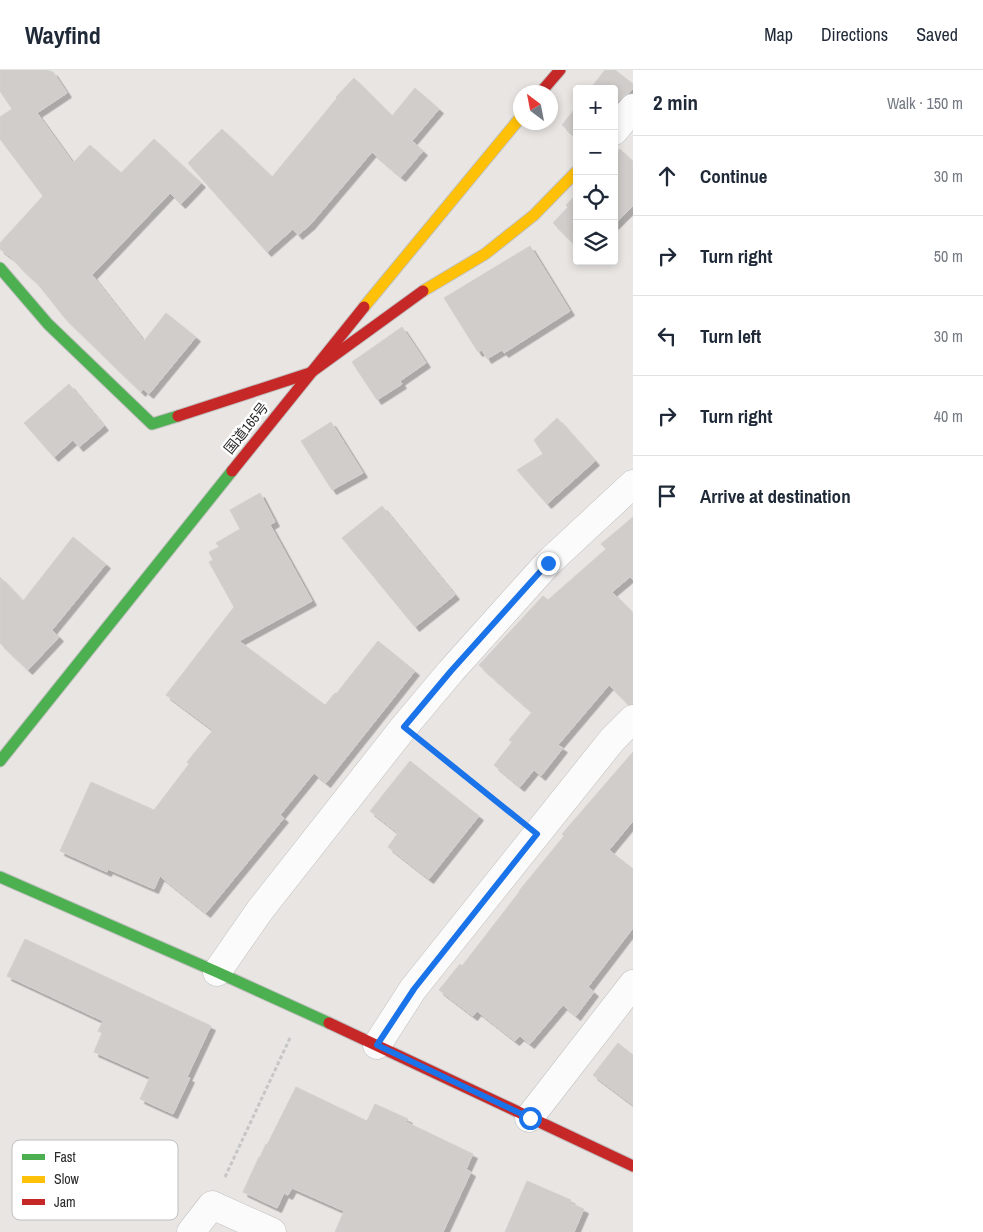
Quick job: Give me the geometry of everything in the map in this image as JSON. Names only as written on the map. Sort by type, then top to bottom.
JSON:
[{"type":"main road","points":[[548,85],[560,70]]},
{"type":"main road","name":"国道165号","points":[[0,761],[310,373],[513,126]]},
{"type":"main road","points":[[0,268],[48,324],[152,424],[310,373],[427,288],[485,254],[534,216],[573,175]]},
{"type":"main road","points":[[0,877],[217,972],[377,1045],[633,1166]]},
{"type":"street","points":[[615,130],[633,108]]},
{"type":"street","points":[[217,972],[260,910],[404,727],[451,671],[548,563],[633,484]]},
{"type":"street","points":[[377,1045],[414,989],[612,740],[633,718]]},
{"type":"street","points":[[530,1118],[633,984]]},
{"type":"street","points":[[191,1232],[212,1205],[272,1232]]},
{"type":"path","points":[[404,727],[537,834]]},
{"type":"path","points":[[212,1205],[291,1035]]},
{"type":"building","points":[[0,70],[47,70],[53,72],[67,93],[37,113],[73,163],[90,145],[121,173],[154,139],[201,183],[181,204],[170,193],[92,275],[144,341],[166,313],[196,337],[149,394],[143,389],[141,392],[64,317],[37,283],[0,249],[0,243],[43,196],[0,139],[0,117],[12,109],[0,91]]},
{"type":"building","points":[[605,70],[615,70],[633,84],[633,88],[618,101],[618,85],[593,85]]},
{"type":"building","points":[[354,78],[392,116],[415,88],[439,109],[412,141],[423,151],[401,177],[372,152],[310,225],[298,235],[293,229],[267,252],[188,163],[222,129],[272,177],[336,97]]},
{"type":"building","points":[[573,111],[573,135],[562,125]]},
{"type":"building","points":[[620,149],[633,162],[633,206],[618,221],[618,175],[618,151]]},
{"type":"building","points":[[573,198],[573,243],[553,223],[568,207],[566,205]]},
{"type":"building","points":[[530,246],[570,311],[504,353],[502,350],[487,359],[482,350],[478,352],[444,298]]},
{"type":"building","points":[[402,327],[426,363],[400,381],[402,384],[377,400],[352,362]]},
{"type":"building","points":[[69,384],[104,426],[79,447],[73,440],[54,457],[24,423]]},
{"type":"building","points":[[557,418],[595,461],[547,504],[517,470],[543,454],[534,440]]},
{"type":"building","points":[[331,422],[363,473],[332,490],[301,441]]},
{"type":"building","points":[[260,493],[275,522],[270,525],[312,601],[239,641],[325,705],[378,641],[415,671],[326,783],[314,773],[280,815],[284,818],[206,913],[160,876],[154,889],[108,869],[107,872],[60,851],[91,782],[154,810],[189,764],[187,762],[213,730],[166,695],[234,607],[209,562],[213,560],[209,552],[219,547],[216,543],[240,529],[230,510]]},
{"type":"building","points":[[382,506],[455,595],[415,627],[342,538]]},
{"type":"building","points":[[633,517],[633,580],[630,577],[612,592],[633,613],[633,704],[628,704],[609,685],[558,745],[563,748],[541,776],[534,770],[520,787],[494,765],[512,742],[509,740],[532,712],[479,665],[543,596],[548,600],[606,549],[601,544]]},
{"type":"building","points":[[73,537],[106,564],[52,630],[59,637],[28,670],[0,643],[0,577],[23,601]]},
{"type":"building","points":[[633,752],[633,821],[609,850],[633,869],[633,928],[588,987],[594,992],[576,1016],[563,1005],[530,1044],[520,1036],[515,1041],[477,1011],[473,1016],[439,990],[460,964],[462,966],[564,836],[562,834]]},
{"type":"building","points":[[410,761],[479,816],[429,879],[388,847],[398,833],[370,811]]},
{"type":"building","points":[[25,939],[211,1026],[187,1077],[190,1078],[173,1114],[140,1099],[150,1077],[94,1052],[102,1033],[98,1031],[103,1021],[7,976]]},
{"type":"building","points":[[618,1043],[633,1055],[633,1105],[593,1075]]},
{"type":"building","points":[[296,1087],[367,1121],[375,1104],[408,1119],[406,1122],[473,1154],[466,1169],[471,1172],[443,1232],[335,1232],[344,1211],[292,1188],[288,1195],[284,1193],[277,1208],[243,1192]]},
{"type":"building","points":[[527,1181],[571,1200],[570,1203],[584,1209],[574,1232],[505,1232]]},
{"type":"traffic: fast","points":[[0,268],[48,324],[152,424],[178,416]]},
{"type":"traffic: fast","points":[[0,761],[232,471]]},
{"type":"traffic: fast","points":[[0,877],[329,1023]]},
{"type":"traffic: slow","points":[[364,307],[513,126]]},
{"type":"traffic: slow","points":[[423,291],[485,254],[534,215],[573,175]]},
{"type":"traffic: jam","points":[[547,85],[560,70]]},
{"type":"traffic: jam","points":[[178,416],[310,373],[423,291]]},
{"type":"traffic: jam","points":[[232,471],[364,307]]},
{"type":"traffic: jam","points":[[329,1023],[633,1166]]},
{"type":"route","points":[[530,1118],[377,1045],[414,989],[537,834],[404,727],[451,671],[548,563]]}]
